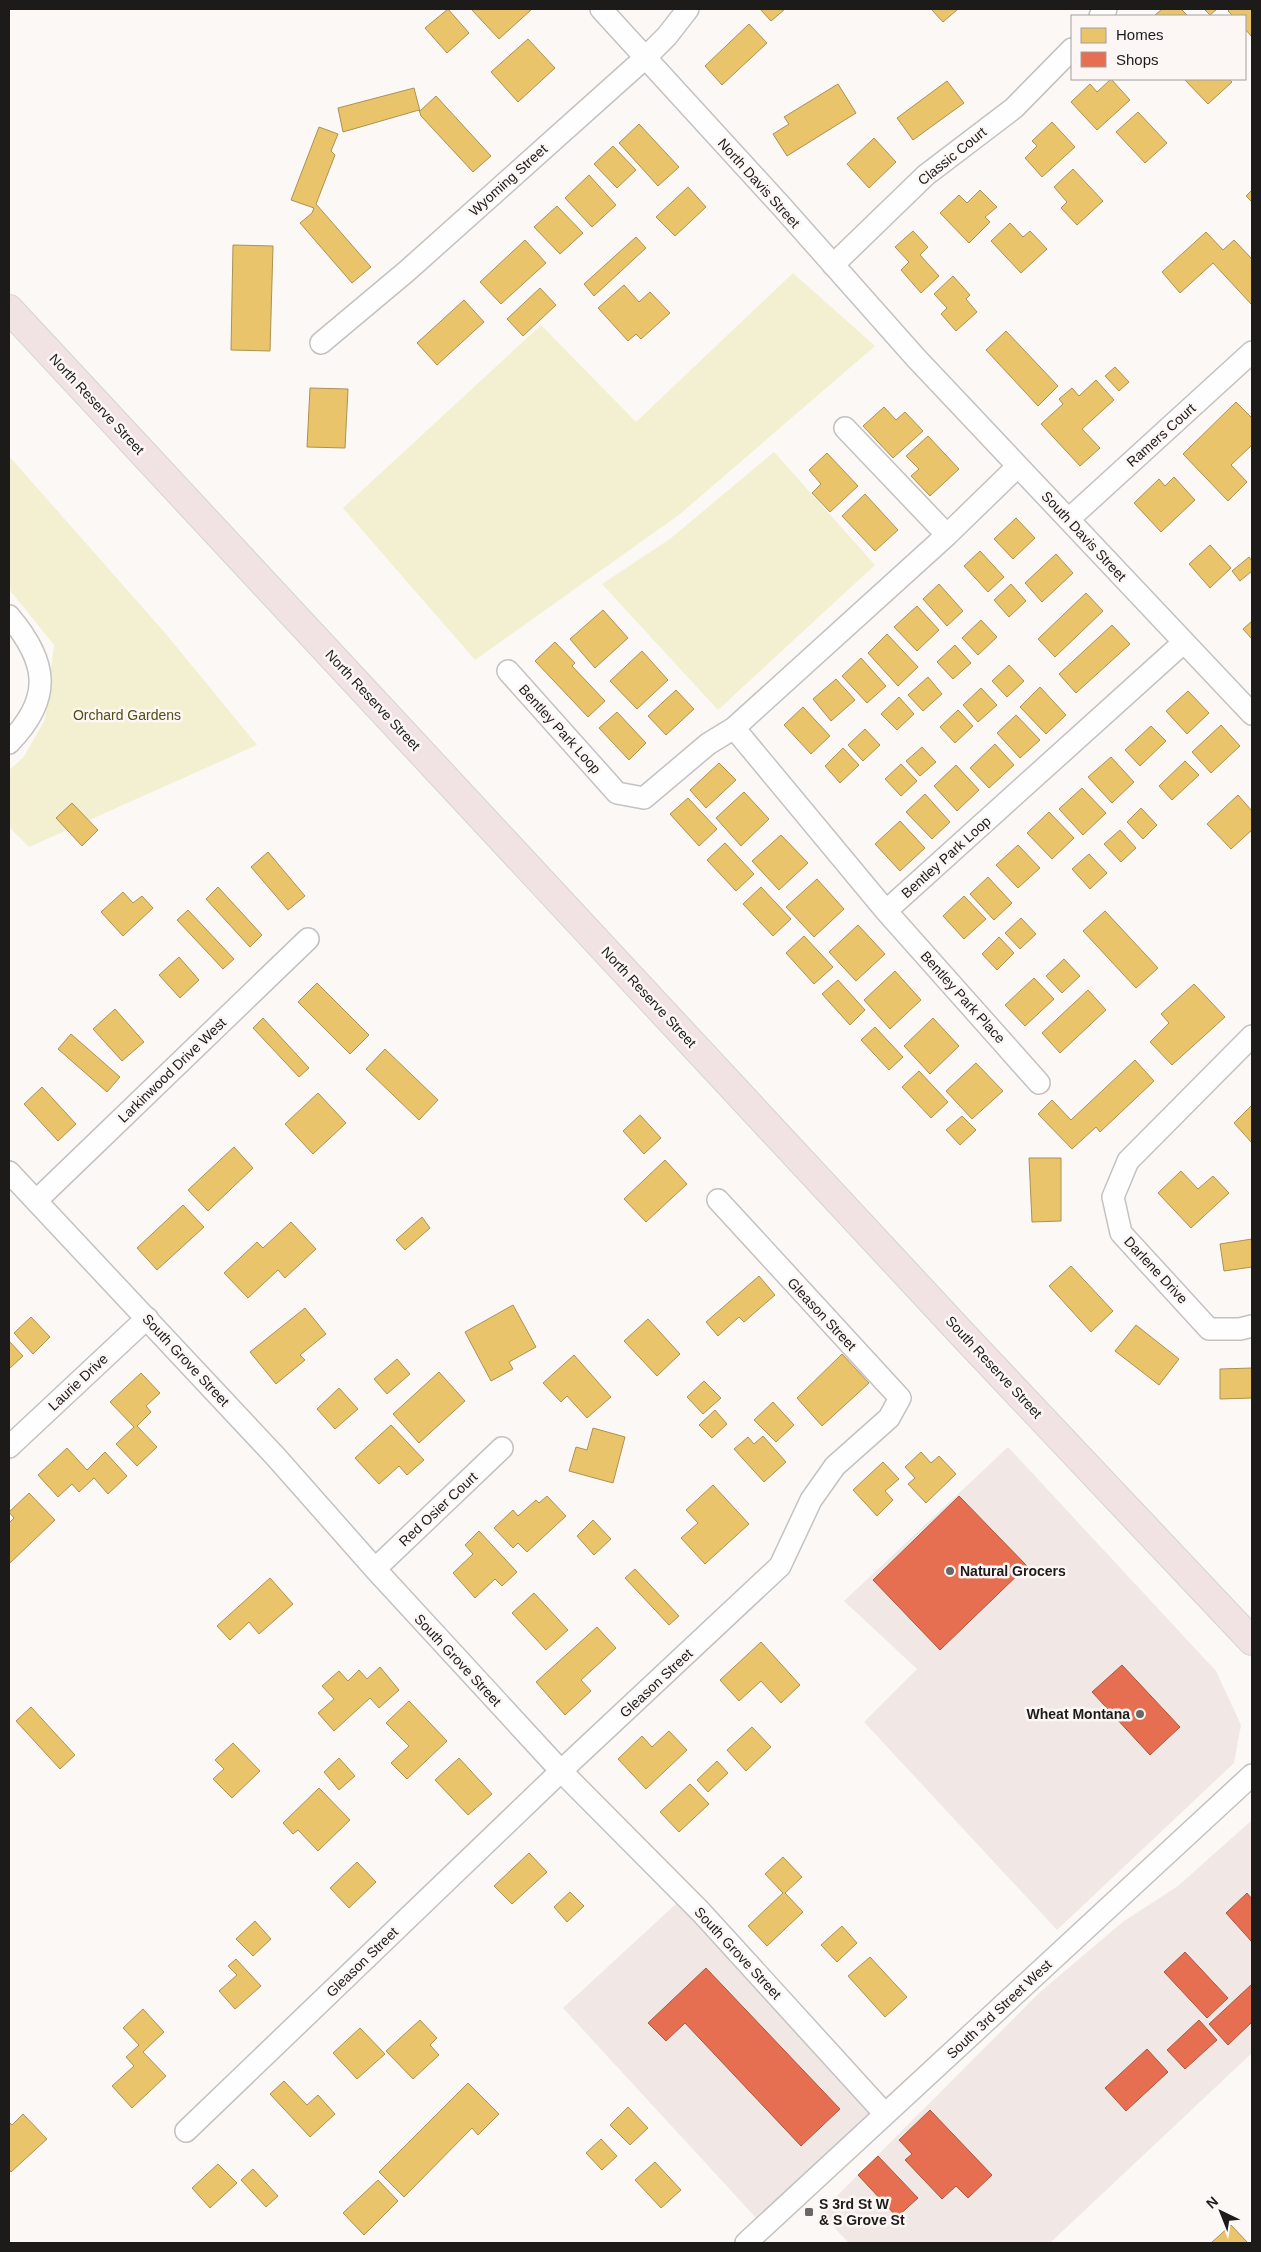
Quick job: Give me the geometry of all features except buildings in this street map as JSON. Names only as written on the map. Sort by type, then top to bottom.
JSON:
[{"type":"highway","name":"North Reserve Street","points":[[9,309],[737,1092]]},
{"type":"highway","name":"South Reserve Street","points":[[737,1092],[1252,1641]]},
{"type":"street","name":"North Davis Street","points":[[601,9],[916,358]]},
{"type":"street","name":"Wyoming Street","points":[[321,344],[400,278],[645,58],[667,36],[688,9]]},
{"type":"street","name":"Classic Court","points":[[833,264],[926,175],[1014,108],[1071,50]]},
{"type":"street","name":"Ramers Court","points":[[1069,519],[1252,352]]},
{"type":"street","name":"South Davis Street","points":[[916,358],[1252,714]]},
{"type":"street","points":[[845,428],[947,535]]},
{"type":"street","name":"Bentley Park Loop","points":[[508,671],[617,793],[644,798],[708,744],[734,728],[947,535],[1018,466]]},
{"type":"street","points":[[9,616],[24,634],[37,657],[41,678],[36,706],[21,730],[9,743]]},
{"type":"street","name":"Bentley Park Loop","points":[[886,911],[1184,643]]},
{"type":"street","points":[[734,728],[886,911]]},
{"type":"street","name":"Bentley Park Place","points":[[886,911],[1039,1083]]},
{"type":"street","name":"Larkinwood Drive West","points":[[36,1201],[308,939]]},
{"type":"street","name":"Darlene Drive","points":[[1252,1036],[1128,1161],[1113,1197],[1121,1233],[1209,1329],[1240,1329],[1252,1326]]},
{"type":"street","name":"South Grove Street","points":[[9,1172],[276,1457],[375,1569],[561,1771],[701,1912],[885,2114]]},
{"type":"street","name":"Gleason Street","points":[[186,2131],[561,1771],[780,1566],[812,1500],[835,1466],[889,1418],[900,1398],[718,1200]]},
{"type":"street","name":"Laurie Drive","points":[[9,1447],[147,1318]]},
{"type":"street","name":"Red Osier Court","points":[[375,1569],[502,1448]]},
{"type":"street","name":"South 3rd Street West","points":[[746,2243],[1252,1774]]},
{"type":"shaded area","points":[[1008,1447],[1216,1671],[1241,1725],[1234,1763],[1057,1930],[864,1722],[917,1669],[844,1601]]},
{"type":"shaded area","points":[[1252,1820],[1252,2053],[1050,2243],[849,2243],[820,2213],[1040,1992],[1124,1921],[1178,1886]]},
{"type":"shaded area","points":[[690,1891],[885,2102],[757,2219],[563,2008]]},
{"type":"green space","points":[[793,273],[875,346],[680,514],[475,660],[343,508],[541,325],[636,422]]},
{"type":"green space","points":[[774,452],[875,565],[718,710],[602,584],[670,539]]},
{"type":"green space","name":"Orchard Gardens","points":[[9,456],[166,634],[257,745],[29,847],[9,827],[9,770],[23,758],[45,720],[54,645],[9,589]]},
{"type":"place","name":"Natural Grocers","points":[[950,1571]]},
{"type":"place","name":"Wheat Montana","points":[[1140,1714]]},
{"type":"place","name":"S 3rd St W & S Grove St","points":[[809,2212]]}]
